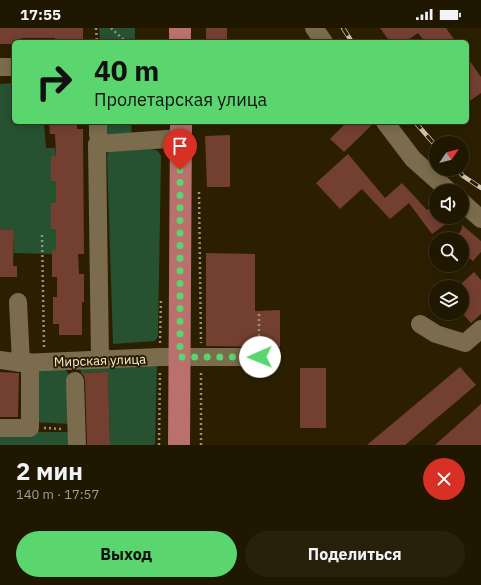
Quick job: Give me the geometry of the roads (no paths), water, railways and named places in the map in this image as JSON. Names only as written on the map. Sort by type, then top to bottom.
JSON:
[{"type":"main road","points":[[180,28],[180,40]]},
{"type":"main road","points":[[179,445],[181,130]]},
{"type":"street","points":[[314,28],[323,40]]},
{"type":"street","points":[[0,68],[12,67]]},
{"type":"street","points":[[387,124],[413,159],[441,184]]},
{"type":"street","points":[[100,360],[96,144],[181,130]]},
{"type":"street","points":[[469,208],[481,219]]},
{"type":"street","points":[[0,428],[30,428],[32,362],[18,302]]},
{"type":"street","points":[[420,324],[436,334],[464,343],[481,330]]},
{"type":"street","name":"Мирская улица","points":[[0,360],[32,362],[180,357],[265,357]]},
{"type":"street","points":[[75,381],[77,437]]},
{"type":"railway","points":[[343,28],[351,40]]},
{"type":"railway","points":[[417,124],[429,138]]},
{"type":"railway","points":[[463,176],[481,188]]}]
